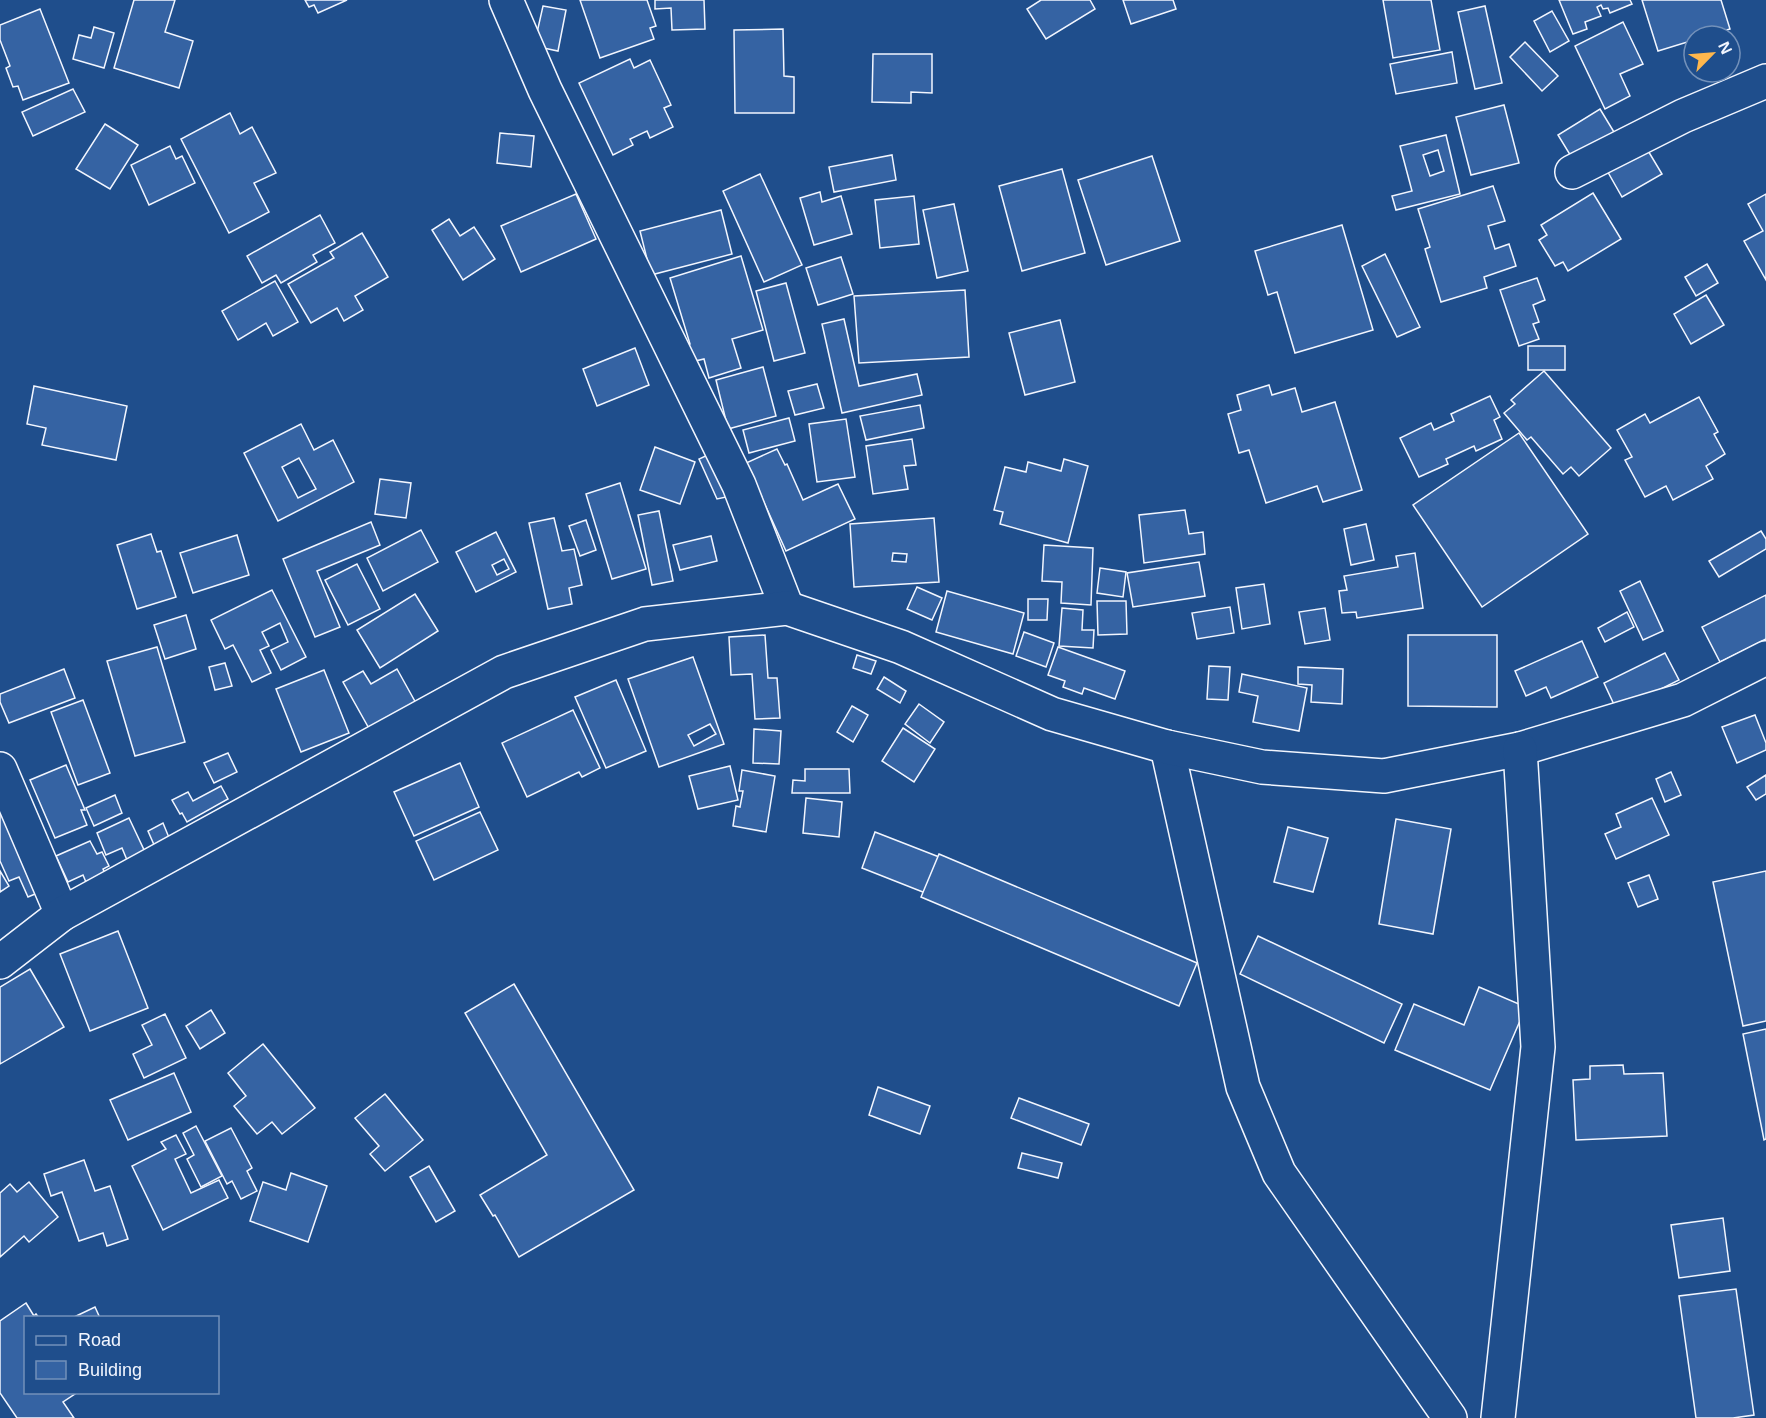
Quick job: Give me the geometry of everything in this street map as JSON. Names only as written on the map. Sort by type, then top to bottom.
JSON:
[{"type":"street","points":[[506,0],[545,90],[739,485],[787,609]]},
{"type":"street","points":[[1572,172],[1683,116],[1766,81]]},
{"type":"street","points":[[0,962],[62,914],[504,672],[645,624],[787,609],[901,647],[1052,714],[1167,747],[1262,767],[1384,776],[1520,749],[1683,700],[1766,658]]},
{"type":"street","points":[[1167,747],[1247,1098],[1279,1173],[1450,1418]]},
{"type":"street","points":[[1498,1418],[1538,1047],[1520,749]]},
{"type":"street","points":[[0,769],[62,914]]},
{"type":"building","points":[[134,0],[175,0],[165,32],[193,41],[179,88],[114,68]]},
{"type":"building","points":[[305,0],[347,0],[318,13],[314,5],[309,7]]},
{"type":"building","points":[[580,0],[647,0],[656,26],[650,28],[654,39],[600,58]]},
{"type":"building","points":[[655,0],[704,0],[705,29],[672,30],[671,8],[655,9]]},
{"type":"building","points":[[1041,0],[1090,0],[1095,9],[1046,39],[1027,9]]},
{"type":"building","points":[[1123,0],[1173,0],[1176,9],[1131,24]]},
{"type":"building","points":[[1383,0],[1431,0],[1440,50],[1393,58]]},
{"type":"building","points":[[1559,0],[1630,0],[1632,4],[1610,13],[1608,8],[1603,9],[1601,5],[1597,7],[1601,16],[1585,22],[1587,29],[1573,34]]},
{"type":"building","points":[[1642,0],[1721,0],[1728,24],[1682,24],[1682,44],[1658,51]]},
{"type":"building","points":[[543,6],[566,10],[558,51],[534,46]]},
{"type":"building","points":[[1485,6],[1502,83],[1475,89],[1458,12]]},
{"type":"building","points":[[40,9],[69,83],[23,100],[18,86],[13,87],[6,68],[10,66],[0,40],[0,25]]},
{"type":"building","points":[[1552,11],[1569,41],[1550,52],[1534,21]]},
{"type":"building","points":[[1623,22],[1643,64],[1620,74],[1630,96],[1605,109],[1575,46]]},
{"type":"building","points":[[94,27],[114,33],[104,68],[73,59],[79,35],[91,38]]},
{"type":"building","points":[[783,29],[784,76],[794,77],[794,113],[735,113],[734,30]]},
{"type":"building","points":[[1525,42],[1558,76],[1542,91],[1510,57]]},
{"type":"building","points":[[1452,52],[1457,83],[1396,94],[1390,64]]},
{"type":"building","points":[[873,54],[932,54],[932,93],[911,92],[911,103],[872,102]]},
{"type":"building","points":[[630,59],[634,68],[650,60],[671,105],[664,108],[673,127],[650,138],[647,131],[630,139],[633,145],[613,155],[579,83]]},
{"type":"building","points":[[73,89],[85,112],[33,136],[22,112]]},
{"type":"building","points":[[1504,105],[1519,163],[1471,175],[1456,117]]},
{"type":"building","points":[[1600,109],[1614,132],[1572,158],[1558,135]]},
{"type":"building","points":[[230,113],[240,134],[252,127],[276,173],[254,183],[269,212],[229,233],[181,139]]},
{"type":"building","points":[[105,124],[138,145],[110,189],[76,169]]},
{"type":"building","points":[[500,133],[534,136],[531,167],[497,163]]},
{"type":"building","points":[[1446,135],[1460,194],[1396,210],[1392,196],[1412,191],[1400,146]],"holes":[[[1438,150],[1444,171],[1430,176],[1423,155]]]},
{"type":"building","points":[[1644,144],[1662,174],[1622,197],[1605,167]]},
{"type":"building","points":[[170,146],[176,159],[182,156],[195,183],[149,205],[131,165]]},
{"type":"building","points":[[892,155],[896,180],[834,192],[829,167]]},
{"type":"building","points":[[1152,156],[1180,241],[1106,265],[1078,180]]},
{"type":"building","points":[[1062,169],[1085,253],[1022,271],[999,186]]},
{"type":"building","points":[[760,174],[802,265],[764,282],[723,191]]},
{"type":"building","points":[[1493,186],[1505,221],[1488,226],[1495,249],[1509,244],[1516,266],[1484,277],[1487,288],[1441,302],[1425,249],[1430,247],[1418,209]]},
{"type":"building","points":[[820,192],[822,202],[841,196],[852,234],[814,245],[800,198]]},
{"type":"building","points":[[1593,193],[1621,239],[1568,271],[1563,262],[1555,266],[1539,240],[1547,235],[1541,225]]},
{"type":"building","points":[[576,194],[596,239],[521,272],[501,226]]},
{"type":"building","points":[[1766,194],[1766,280],[1744,241],[1763,231],[1748,204]]},
{"type":"building","points":[[914,196],[919,244],[880,248],[875,200]]},
{"type":"building","points":[[954,204],[968,271],[937,278],[923,210]]},
{"type":"building","points":[[721,210],[732,254],[651,275],[640,231]]},
{"type":"building","points":[[320,215],[335,243],[313,255],[317,262],[281,283],[276,275],[262,283],[247,256]]},
{"type":"building","points":[[449,219],[460,236],[474,227],[495,259],[463,280],[432,230]]},
{"type":"building","points":[[1342,225],[1373,330],[1295,353],[1277,292],[1268,295],[1255,251]]},
{"type":"building","points":[[362,233],[388,277],[355,296],[363,310],[344,321],[337,308],[311,323],[288,284],[334,258],[330,252]]},
{"type":"building","points":[[1385,254],[1420,327],[1397,337],[1362,266]]},
{"type":"building","points":[[741,256],[763,330],[732,339],[741,368],[709,378],[704,359],[691,362],[686,345],[690,344],[670,278]]},
{"type":"building","points":[[841,257],[853,294],[818,305],[806,268]]},
{"type":"building","points":[[1707,264],[1718,283],[1696,296],[1685,277]]},
{"type":"building","points":[[1537,278],[1545,300],[1533,305],[1539,322],[1533,324],[1539,339],[1519,346],[1500,290]]},
{"type":"building","points":[[275,281],[298,322],[273,336],[266,323],[238,340],[222,311]]},
{"type":"building","points":[[786,283],[805,353],[774,361],[756,291]]},
{"type":"building","points":[[965,290],[969,357],[859,363],[854,296]]},
{"type":"building","points":[[1706,295],[1724,325],[1691,344],[1674,314]]},
{"type":"building","points":[[844,319],[859,386],[917,374],[922,395],[842,413],[822,324]]},
{"type":"building","points":[[1060,320],[1075,382],[1025,395],[1009,333]]},
{"type":"building","points":[[1528,346],[1565,346],[1565,370],[1528,370]]},
{"type":"building","points":[[635,348],[649,385],[597,406],[583,369]]},
{"type":"building","points":[[763,367],[776,416],[728,429],[716,380]]},
{"type":"building","points":[[1544,371],[1611,448],[1579,476],[1571,467],[1563,474],[1531,437],[1527,440],[1504,413],[1515,404],[1511,400]]},
{"type":"building","points":[[817,384],[824,408],[795,415],[788,391]]},
{"type":"building","points":[[1269,385],[1272,395],[1295,388],[1302,412],[1335,402],[1362,490],[1323,502],[1317,486],[1266,503],[1249,450],[1239,453],[1228,414],[1241,410],[1237,395]]},
{"type":"building","points":[[34,386],[127,406],[116,460],[42,445],[46,428],[27,424]]},
{"type":"building","points":[[1490,396],[1500,417],[1494,420],[1502,439],[1476,451],[1474,446],[1446,459],[1448,464],[1419,477],[1400,438],[1431,423],[1434,430],[1454,421],[1451,414]]},
{"type":"building","points":[[1699,397],[1718,432],[1714,434],[1725,454],[1706,466],[1713,479],[1673,500],[1666,486],[1645,497],[1625,460],[1632,457],[1617,430],[1645,414],[1650,423]]},
{"type":"building","points":[[920,405],[924,428],[866,440],[860,416]]},
{"type":"building","points":[[789,418],[795,441],[749,453],[743,430]]},
{"type":"building","points":[[846,419],[855,477],[817,482],[809,424]]},
{"type":"building","points":[[301,424],[314,450],[333,440],[354,482],[278,521],[244,453]],"holes":[[[299,458],[316,489],[298,498],[282,467]]]},
{"type":"building","points":[[1519,433],[1588,534],[1482,607],[1413,505]]},
{"type":"building","points":[[912,439],[916,465],[904,466],[908,489],[873,494],[866,446]]},
{"type":"building","points":[[655,447],[695,462],[680,504],[640,490]]},
{"type":"building","points":[[777,449],[785,465],[787,464],[803,500],[838,484],[855,519],[786,551],[746,463]]},
{"type":"building","points":[[712,453],[731,496],[717,499],[699,459]]},
{"type":"building","points":[[1064,459],[1088,466],[1068,543],[1000,524],[1003,512],[994,510],[1005,467],[1026,472],[1028,462],[1061,471]]},
{"type":"building","points":[[380,479],[411,483],[406,518],[375,514]]},
{"type":"building","points":[[620,483],[646,569],[612,579],[586,494]]},
{"type":"building","points":[[1185,510],[1189,534],[1203,532],[1205,554],[1144,563],[1139,515]]},
{"type":"building","points":[[659,511],[673,581],[652,585],[638,515]]},
{"type":"building","points":[[554,518],[562,551],[574,549],[582,585],[569,588],[572,604],[548,609],[529,523]]},
{"type":"building","points":[[934,518],[939,582],[854,587],[850,524]],"holes":[[[893,553],[907,554],[906,562],[892,561]]]},
{"type":"building","points":[[586,520],[596,550],[580,556],[569,526]]},
{"type":"building","points":[[371,522],[380,545],[317,571],[340,627],[315,637],[283,559]]},
{"type":"building","points":[[1366,524],[1374,560],[1351,565],[1344,529]]},
{"type":"building","points":[[421,530],[438,562],[383,591],[367,558]]},
{"type":"building","points":[[1761,531],[1766,539],[1766,549],[1719,577],[1709,561]]},
{"type":"building","points":[[496,532],[516,572],[476,592],[456,552]],"holes":[[[504,559],[509,569],[497,575],[492,565]]]},
{"type":"building","points":[[151,534],[157,552],[161,551],[176,597],[137,609],[117,545]]},
{"type":"building","points":[[237,535],[249,575],[193,593],[180,553]]},
{"type":"building","points":[[711,536],[717,561],[680,570],[673,545]]},
{"type":"building","points":[[1044,545],[1093,548],[1091,605],[1061,603],[1062,582],[1042,581]]},
{"type":"building","points":[[1415,553],[1423,608],[1357,618],[1356,612],[1342,613],[1339,591],[1347,590],[1344,576],[1398,567],[1396,556]]},
{"type":"building","points":[[1199,562],[1205,596],[1133,607],[1127,573]]},
{"type":"building","points":[[357,564],[380,609],[348,625],[325,580]]},
{"type":"building","points":[[1100,568],[1126,572],[1123,597],[1097,593]]},
{"type":"building","points":[[1640,581],[1663,631],[1643,640],[1620,591]]},
{"type":"building","points":[[1264,584],[1270,624],[1242,629],[1236,588]]},
{"type":"building","points":[[917,587],[942,598],[932,620],[907,609]]},
{"type":"building","points":[[272,590],[306,657],[281,670],[271,650],[288,642],[280,623],[262,632],[269,646],[260,650],[271,673],[252,682],[233,645],[225,649],[211,620]]},
{"type":"building","points":[[947,591],[1024,613],[1013,654],[936,632]]},
{"type":"building","points":[[415,594],[438,631],[380,668],[357,630]]},
{"type":"building","points":[[1766,595],[1766,639],[1720,662],[1702,627]]},
{"type":"building","points":[[1028,599],[1048,599],[1047,620],[1028,620]]},
{"type":"building","points":[[1097,601],[1126,601],[1127,634],[1098,635]]},
{"type":"building","points":[[1230,607],[1234,633],[1197,639],[1192,613]]},
{"type":"building","points":[[1062,608],[1083,610],[1082,630],[1094,630],[1093,648],[1059,646]]},
{"type":"building","points":[[1325,608],[1330,640],[1305,644],[1299,612]]},
{"type":"building","points":[[1627,612],[1634,627],[1605,642],[1598,628]]},
{"type":"building","points":[[186,615],[196,649],[165,659],[154,625]]},
{"type":"building","points":[[1024,632],[1054,643],[1046,667],[1016,656]]},
{"type":"building","points":[[765,635],[768,678],[777,678],[780,718],[755,719],[752,674],[731,675],[729,637]]},
{"type":"building","points":[[1408,635],[1497,635],[1497,707],[1408,706]]},
{"type":"building","points":[[1582,641],[1598,677],[1551,698],[1546,687],[1526,696],[1515,671]]},
{"type":"building","points":[[157,647],[185,742],[135,756],[107,661]]},
{"type":"building","points":[[1058,647],[1125,671],[1115,699],[1084,688],[1082,694],[1063,687],[1065,681],[1048,675]]},
{"type":"building","points":[[1665,653],[1679,680],[1617,711],[1604,683]]},
{"type":"building","points":[[857,655],[876,661],[871,674],[853,668]]},
{"type":"building","points":[[693,657],[724,744],[659,767],[628,679]],"holes":[[[710,724],[716,734],[694,746],[688,735]]]},
{"type":"building","points":[[225,663],[232,686],[215,690],[209,667]]},
{"type":"building","points":[[1209,666],[1230,667],[1228,700],[1207,699]]},
{"type":"building","points":[[1298,667],[1343,669],[1342,704],[1311,702],[1312,685],[1298,684]]},
{"type":"building","points":[[64,669],[75,698],[9,723],[0,702],[0,694]]},
{"type":"building","points":[[397,669],[417,705],[371,732],[343,682],[363,671],[371,684]]},
{"type":"building","points":[[324,670],[349,733],[301,752],[276,689]]},
{"type":"building","points":[[1242,674],[1307,688],[1299,731],[1253,722],[1258,696],[1239,692]]},
{"type":"building","points":[[884,677],[906,691],[900,703],[877,689]]},
{"type":"building","points":[[616,680],[646,751],[606,768],[575,697]]},
{"type":"building","points":[[83,700],[110,773],[78,785],[51,712]]},
{"type":"building","points":[[919,704],[944,722],[930,743],[905,724]]},
{"type":"building","points":[[852,706],[868,715],[853,742],[837,732]]},
{"type":"building","points":[[573,710],[600,768],[582,777],[579,772],[527,797],[502,743]]},
{"type":"building","points":[[1755,715],[1766,743],[1766,750],[1737,763],[1722,727]]},
{"type":"building","points":[[903,728],[935,749],[914,782],[882,761]]},
{"type":"building","points":[[754,729],[781,731],[779,764],[753,763]]},
{"type":"building","points":[[228,753],[237,772],[214,783],[204,763]]},
{"type":"building","points":[[460,763],[479,807],[414,836],[394,792]]},
{"type":"building","points":[[66,765],[85,810],[81,810],[87,825],[55,838],[30,780]]},
{"type":"building","points":[[730,766],[738,800],[698,809],[689,776]]},
{"type":"building","points":[[805,769],[849,769],[850,793],[792,793],[793,780],[805,781]]},
{"type":"building","points":[[742,770],[775,776],[766,832],[733,826],[736,806],[740,807],[743,791],[739,791]]},
{"type":"building","points":[[1671,772],[1681,795],[1665,802],[1656,779]]},
{"type":"building","points":[[1766,775],[1766,794],[1756,800],[1747,787]]},
{"type":"building","points":[[221,786],[228,799],[187,822],[172,800],[188,792],[193,801]]},
{"type":"building","points":[[0,787],[47,889],[28,897],[19,877],[9,881],[0,861]]},
{"type":"building","points":[[115,795],[122,813],[94,826],[86,808]]},
{"type":"building","points":[[806,798],[842,802],[839,837],[803,833]]},
{"type":"building","points":[[1652,798],[1669,835],[1616,859],[1605,834],[1621,827],[1616,814]]},
{"type":"building","points":[[480,812],[498,850],[434,880],[416,841]]},
{"type":"building","points":[[129,818],[145,852],[127,860],[122,848],[106,855],[97,833]]},
{"type":"building","points":[[1396,819],[1451,829],[1433,934],[1379,924]]},
{"type":"building","points":[[163,823],[170,840],[155,847],[148,831]]},
{"type":"building","points":[[1288,827],[1328,838],[1313,892],[1274,882]]},
{"type":"building","points":[[875,832],[952,862],[938,898],[862,868]]},
{"type":"building","points":[[90,841],[97,854],[102,852],[109,866],[103,869],[107,878],[88,887],[83,875],[68,882],[56,856]]},
{"type":"building","points":[[939,854],[1197,963],[1179,1006],[921,897]]},
{"type":"building","points":[[0,871],[9,886],[0,892]]},
{"type":"building","points":[[1766,871],[1766,1021],[1743,1026],[1713,882]]},
{"type":"building","points":[[1649,875],[1658,899],[1638,907],[1628,883]]},
{"type":"building","points":[[118,931],[148,1008],[90,1031],[60,954]]},
{"type":"building","points":[[1258,936],[1402,1004],[1384,1043],[1240,974]]},
{"type":"building","points":[[30,969],[64,1027],[0,1064],[0,987]]},
{"type":"building","points":[[514,984],[634,1190],[519,1257],[495,1215],[493,1216],[480,1195],[547,1155],[465,1013]]},
{"type":"building","points":[[1479,987],[1526,1007],[1490,1090],[1395,1050],[1414,1004],[1464,1025]]},
{"type":"building","points":[[211,1010],[225,1033],[200,1049],[186,1026]]},
{"type":"building","points":[[165,1014],[186,1058],[144,1078],[133,1054],[152,1045],[142,1025]]},
{"type":"building","points":[[1766,1029],[1766,1139],[1764,1140],[1743,1034]]},
{"type":"building","points":[[263,1044],[315,1108],[282,1134],[272,1122],[257,1134],[234,1106],[246,1096],[228,1073]]},
{"type":"building","points":[[1623,1065],[1624,1074],[1663,1073],[1667,1136],[1576,1140],[1573,1080],[1590,1079],[1590,1066]]},
{"type":"building","points":[[174,1073],[191,1112],[128,1140],[110,1100]]},
{"type":"building","points":[[878,1087],[930,1106],[920,1134],[869,1115]]},
{"type":"building","points":[[385,1094],[423,1140],[385,1171],[370,1154],[379,1146],[355,1118]]},
{"type":"building","points":[[1019,1098],[1089,1124],[1081,1145],[1011,1118]]},
{"type":"building","points":[[196,1126],[222,1176],[201,1187],[187,1159],[194,1155],[183,1133]]},
{"type":"building","points":[[231,1128],[252,1168],[247,1171],[257,1191],[241,1199],[232,1181],[227,1184],[205,1141]]},
{"type":"building","points":[[176,1135],[186,1154],[175,1159],[191,1193],[219,1180],[228,1198],[163,1230],[132,1166],[166,1149],[161,1142]]},
{"type":"building","points":[[1022,1153],[1062,1163],[1058,1178],[1018,1168]]},
{"type":"building","points":[[84,1160],[95,1191],[110,1186],[128,1239],[107,1246],[103,1233],[79,1241],[62,1192],[51,1196],[44,1174]]},
{"type":"building","points":[[429,1166],[455,1211],[436,1222],[410,1177]]},
{"type":"building","points":[[291,1173],[327,1186],[308,1242],[250,1221],[263,1182],[286,1190]]},
{"type":"building","points":[[29,1182],[58,1217],[29,1242],[24,1236],[0,1257],[0,1193],[10,1184],[17,1192]]},
{"type":"building","points":[[1723,1218],[1730,1271],[1679,1278],[1671,1225]]},
{"type":"building","points":[[1736,1289],[1754,1415],[1733,1418],[1696,1418],[1679,1296]]},
{"type":"building","points":[[26,1303],[34,1316],[24,1316],[24,1394],[75,1394],[63,1402],[74,1418],[17,1418],[0,1393],[0,1321]]},
{"type":"building","points":[[95,1307],[99,1316],[76,1316]]}]
